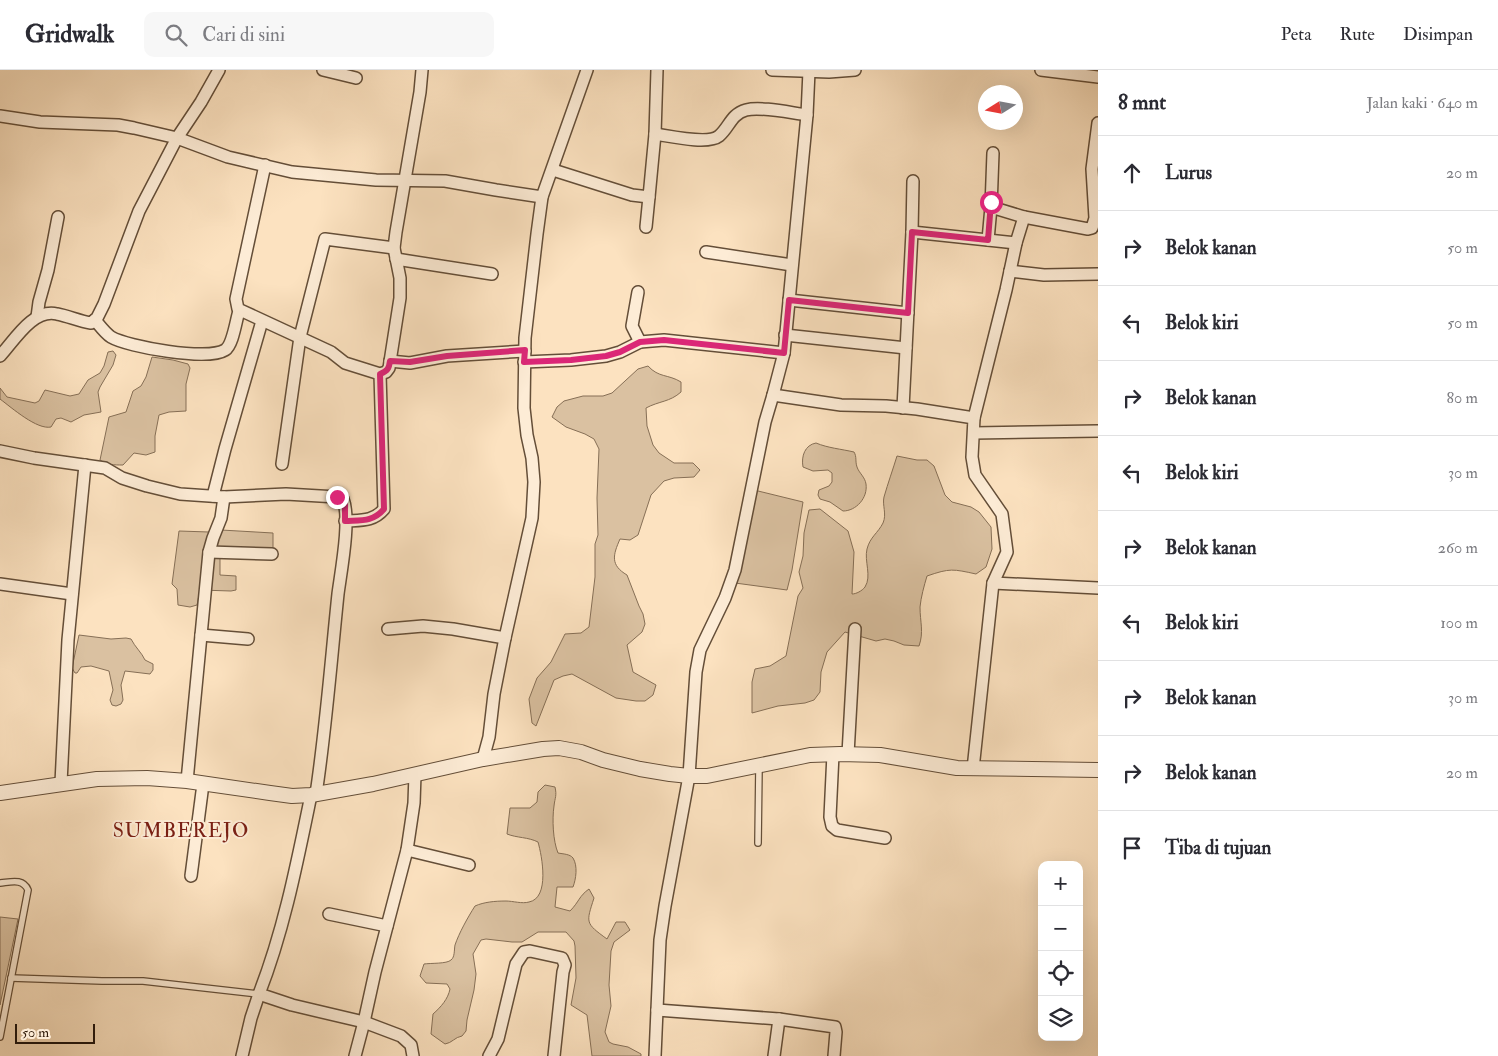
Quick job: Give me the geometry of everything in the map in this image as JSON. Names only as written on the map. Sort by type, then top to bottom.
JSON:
[{"type":"street","points":[[0,356],[36,317],[43,314],[50,313],[91,324],[95,320],[104,304],[139,211],[176,138],[201,102],[219,70]]},
{"type":"street","points":[[323,70],[356,78]]},
{"type":"street","points":[[265,165],[236,306],[239,311],[332,352],[345,363],[380,374],[386,372],[389,368],[400,298],[400,278],[395,253],[422,70]]},
{"type":"street","points":[[483,759],[489,737],[494,694],[532,518],[534,499],[532,458],[524,408],[524,356],[532,269],[542,197],[587,70]]},
{"type":"street","points":[[646,227],[655,134],[657,70]]},
{"type":"street","points":[[772,70],[855,70]]},
{"type":"street","points":[[1041,70],[1098,77]]},
{"type":"street","points":[[655,1056],[662,931],[689,776],[693,699],[697,665],[700,650],[725,598],[735,570],[765,422],[784,353],[807,114],[809,71]]},
{"type":"street","points":[[655,134],[707,140],[719,137],[731,120],[744,110],[754,109],[807,114]]},
{"type":"street","points":[[0,116],[40,122],[118,125],[176,138],[228,157],[292,172],[349,178],[445,181],[542,197]]},
{"type":"street","points":[[991,207],[1024,217],[1092,228],[1095,218],[1092,169],[1098,123]]},
{"type":"street","points":[[988,240],[993,153]]},
{"type":"street","points":[[553,170],[632,195],[648,196]]},
{"type":"street","points":[[903,408],[913,181]]},
{"type":"street","points":[[36,317],[48,270],[58,217]]},
{"type":"street","points":[[973,769],[993,584],[1007,552],[1002,514],[975,475],[972,457],[974,418],[1024,217]]},
{"type":"street","points":[[912,232],[1016,243]]},
{"type":"street","points":[[282,464],[300,337],[325,239],[492,274]]},
{"type":"street","points":[[706,252],[792,265]]},
{"type":"street","points":[[1010,271],[1044,275],[1098,274]]},
{"type":"street","points":[[638,292],[632,326],[640,342]]},
{"type":"street","points":[[789,300],[908,313]]},
{"type":"street","points":[[95,320],[110,337],[129,344],[199,355],[225,350],[230,344],[239,311]]},
{"type":"street","points":[[187,781],[209,552],[221,518],[219,497],[225,448],[262,321]]},
{"type":"street","points":[[785,335],[906,348]]},
{"type":"street","points":[[390,361],[410,362],[447,356],[524,356],[571,360],[606,356],[620,352],[640,342],[664,340],[784,353]]},
{"type":"street","points":[[345,521],[369,519],[378,516],[384,509],[380,374]]},
{"type":"street","points":[[773,395],[841,405],[903,408],[974,418]]},
{"type":"street","points":[[974,433],[1098,431]]},
{"type":"street","points":[[0,451],[105,468],[122,478],[180,494],[219,497],[286,494],[343,499],[345,521],[342,564],[328,699],[313,795],[290,897],[272,962],[250,1018],[242,1056]]},
{"type":"street","points":[[61,783],[68,640],[85,465]]},
{"type":"street","points":[[209,552],[272,554]]},
{"type":"street","points":[[0,584],[72,594]]},
{"type":"street","points":[[993,584],[1098,588]]},
{"type":"street","points":[[388,629],[423,626],[505,638]]},
{"type":"street","points":[[848,754],[855,630]]},
{"type":"street","points":[[201,635],[248,639]]},
{"type":"street","points":[[0,793],[97,779],[147,778],[187,781],[270,794],[313,795],[373,784],[483,759],[559,748],[581,752],[602,760],[640,769],[689,776],[707,776],[810,755],[833,754],[880,755],[973,769],[1098,770]]},
{"type":"street","points":[[833,754],[830,817],[832,826],[837,830],[885,838]]},
{"type":"street","points":[[355,1056],[407,850],[414,803],[415,774]]},
{"type":"street","points":[[191,876],[203,784]]},
{"type":"street","points":[[407,850],[469,865]]},
{"type":"street","points":[[329,914],[387,926]]},
{"type":"street","points":[[489,1056],[498,1040],[516,964],[524,952],[530,951],[562,958],[565,965],[554,1056]]},
{"type":"street","points":[[259,994],[292,1005],[364,1022],[401,1036],[412,1046],[413,1056]]},
{"type":"street","points":[[657,1010],[779,1019],[835,1027],[834,1056]]},
{"type":"street","points":[[774,1056],[779,1019]]},
{"type":"lane","points":[[758,843],[759,766]]},
{"type":"lane","points":[[0,883],[19,882],[24,884],[28,890],[0,1037]]},
{"type":"lane","points":[[12,978],[143,981],[259,994]]},
{"type":"shaded area","points":[[113,351],[116,355],[113,365],[98,392],[101,412],[84,415],[71,422],[61,418],[56,419],[51,427],[45,427],[32,422],[0,399],[0,388],[7,397],[35,403],[39,401],[45,390],[70,396],[79,394],[88,380],[100,373],[108,352]]},
{"type":"shaded area","points":[[152,357],[188,364],[190,368],[186,384],[186,411],[169,412],[159,415],[155,436],[155,452],[146,455],[134,453],[123,465],[105,463],[100,460],[109,417],[126,412],[133,391],[141,386],[146,377]]},
{"type":"shaded area","points":[[648,366],[660,374],[681,382],[681,392],[677,395],[669,400],[646,408],[647,426],[653,445],[659,453],[674,463],[693,463],[700,470],[694,477],[674,478],[664,481],[651,495],[638,535],[630,540],[620,539],[614,559],[618,567],[627,575],[643,614],[645,624],[642,632],[627,645],[633,672],[656,685],[653,695],[645,701],[616,698],[572,674],[563,676],[554,680],[536,726],[532,723],[529,699],[537,678],[551,662],[565,634],[581,633],[589,627],[595,577],[595,544],[598,535],[599,449],[594,439],[566,427],[552,417],[557,407],[564,401],[583,396],[603,396],[612,393],[638,369]]},
{"type":"shaded area","points":[[816,443],[854,452],[857,467],[865,482],[866,489],[863,499],[852,509],[843,511],[830,502],[820,499],[818,495],[819,490],[829,486],[832,482],[832,473],[828,470],[813,471],[803,467],[803,455],[809,446]]},
{"type":"shaded area","points":[[897,456],[927,460],[934,466],[945,495],[952,502],[971,507],[979,512],[991,527],[992,549],[986,567],[976,574],[952,570],[927,576],[920,607],[922,631],[919,646],[904,645],[885,639],[876,641],[845,632],[827,652],[821,672],[820,692],[814,700],[778,706],[752,713],[752,682],[755,669],[770,666],[786,656],[798,596],[803,588],[799,572],[809,510],[820,509],[848,531],[854,552],[852,594],[861,591],[865,587],[868,578],[867,549],[884,520],[884,497]]},
{"type":"shaded area","points":[[754,490],[803,502],[787,590],[735,583]]},
{"type":"shaded area","points":[[221,530],[273,533],[273,557],[220,557],[220,575],[236,576],[236,590],[200,590],[197,605],[190,607],[178,605],[177,589],[172,584],[179,531],[209,532]]},
{"type":"shaded area","points":[[79,635],[111,639],[131,639],[145,660],[153,664],[153,670],[150,674],[125,671],[121,685],[123,700],[121,704],[112,705],[110,700],[113,690],[109,671],[91,666],[81,667],[75,673],[72,668]]},
{"type":"shaded area","points":[[545,785],[555,787],[553,823],[558,853],[572,857],[575,861],[576,869],[573,887],[557,887],[555,907],[570,911],[589,889],[594,898],[589,918],[591,926],[607,939],[616,922],[625,922],[630,930],[614,942],[611,951],[609,985],[611,1006],[605,1032],[609,1042],[628,1047],[641,1054],[641,1056],[592,1056],[587,1015],[571,1005],[576,978],[575,946],[574,941],[566,932],[538,932],[522,942],[481,940],[473,954],[476,974],[466,1031],[462,1036],[445,1044],[431,1034],[433,1014],[444,1003],[450,989],[447,984],[426,983],[420,976],[424,964],[446,962],[452,959],[459,935],[475,906],[498,901],[529,902],[536,899],[540,893],[543,876],[538,842],[507,834],[510,808],[530,808],[537,802],[538,792]]},
{"type":"shaded area","points":[[0,917],[18,919],[0,1005]]},
{"type":"district","name":"SUMBEREJO","points":[[181,830]]},
{"type":"route","points":[[337,497],[343,499],[345,505],[345,521],[369,519],[378,516],[384,509],[380,374],[386,372],[390,361],[410,362],[447,356],[525,350],[524,362],[571,360],[606,356],[620,352],[640,342],[651,340],[784,353],[789,300],[908,313],[912,232],[988,240],[991,202]]}]
